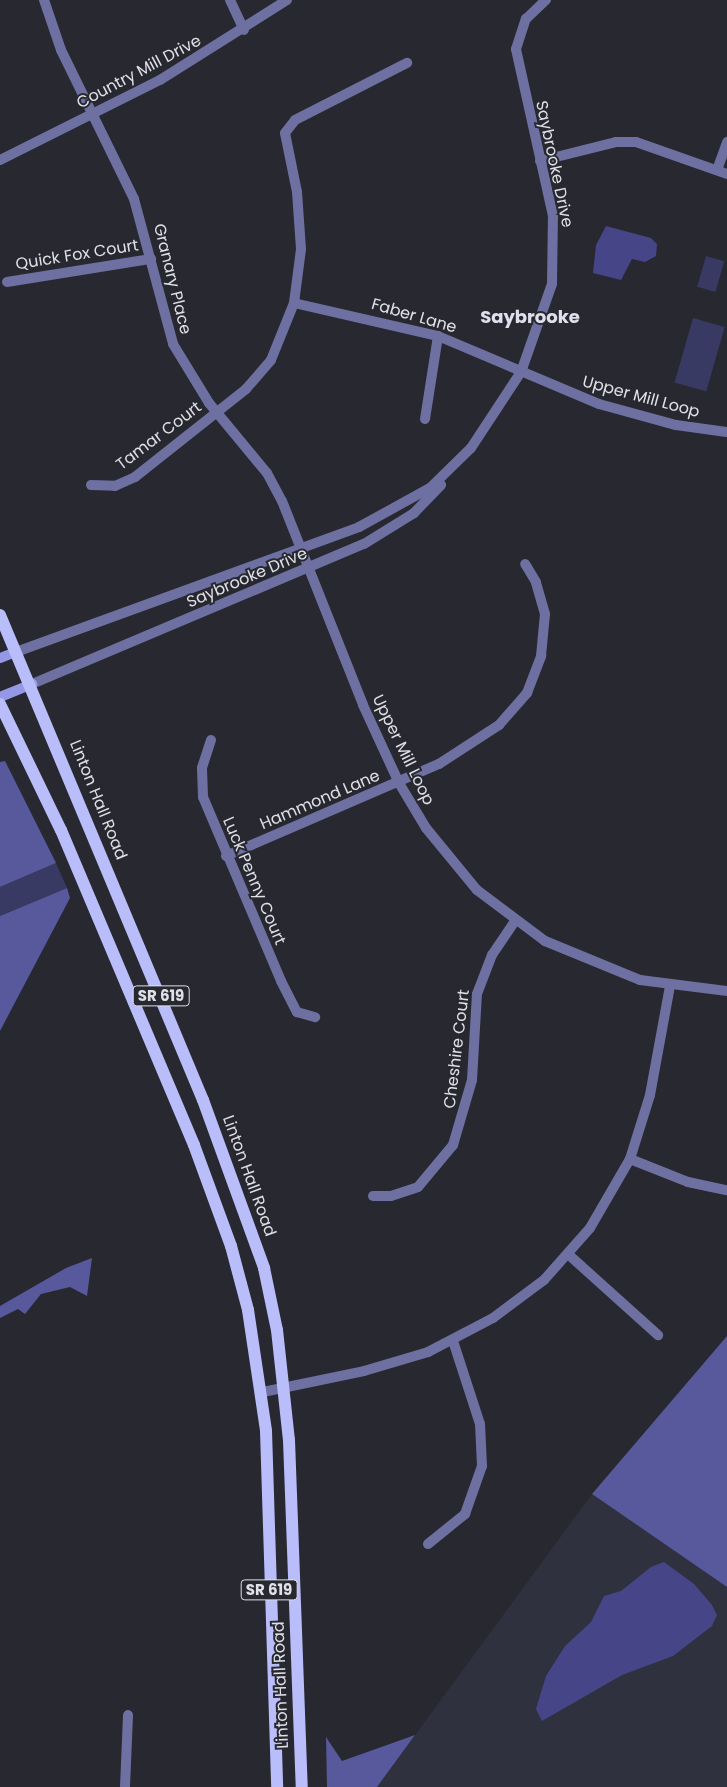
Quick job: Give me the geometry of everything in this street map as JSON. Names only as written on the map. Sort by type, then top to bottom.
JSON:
[{"type":"main road","name":"Linton Hall Road","points":[[0,616],[32,684],[244,1204],[264,1268],[285,1387],[302,1787]]},
{"type":"main road","name":"Linton Hall Road","points":[[0,704],[61,830],[213,1191],[248,1310],[263,1392],[277,1787]]},
{"type":"street","name":"Granary Place","points":[[44,0],[50,26],[134,199],[173,344],[216,412],[267,473],[299,548]]},
{"type":"street","points":[[230,0],[244,30]]},
{"type":"street","name":"Country Mill Drive","points":[[0,160],[92,115],[244,30],[287,0]]},
{"type":"street","name":"Saybrooke Drive","points":[[32,684],[307,570],[395,527],[431,497],[491,422],[520,372],[552,284],[552,216],[516,49],[526,19],[546,0]]},
{"type":"street","name":"Tamar Court","points":[[91,485],[126,482],[246,389],[271,360],[294,302],[301,220],[284,144],[288,127],[407,63]]},
{"type":"street","points":[[540,161],[616,142],[636,142],[727,174]]},
{"type":"street","points":[[717,170],[727,142]]},
{"type":"street","name":"Quick Fox Court","points":[[7,282],[151,259]]},
{"type":"street","name":"Faber Lane","points":[[294,302],[438,336],[520,372]]},
{"type":"street","points":[[425,419],[438,336]]},
{"type":"street","name":"Upper Mill Loop","points":[[520,372],[599,404],[676,425],[727,432]]},
{"type":"street","name":"Saybrooke Drive","points":[[16,652],[299,548],[393,511],[453,468]]},
{"type":"street","name":"Upper Mill Loop","points":[[299,548],[399,783],[450,860],[515,921],[574,956],[670,986],[727,991]]},
{"type":"street","name":"Hammond Lane","points":[[226,856],[399,783],[486,737],[527,693],[541,656],[545,614],[536,582],[525,564]]},
{"type":"street","points":[[0,658],[16,652]]},
{"type":"street","points":[[0,697],[32,684]]},
{"type":"street","name":"Luck Penny Court","points":[[211,740],[201,784],[226,856],[297,1012],[315,1017]]},
{"type":"street","name":"Cheshire Court","points":[[373,1196],[390,1196],[418,1187],[452,1145],[472,1080],[477,994],[492,955],[515,921]]},
{"type":"street","points":[[263,1392],[396,1363],[453,1341],[519,1300],[569,1255],[609,1200],[630,1159],[650,1095],[670,986]]},
{"type":"street","points":[[630,1159],[688,1182],[727,1190]]},
{"type":"street","points":[[569,1255],[658,1335]]},
{"type":"street","points":[[428,1544],[465,1514],[482,1466],[480,1424],[453,1341]]},
{"type":"street","points":[[125,1787],[128,1715]]},
{"type":"shaded area","points":[[606,226],[651,238],[657,244],[656,256],[645,262],[632,259],[621,280],[593,273],[596,245]]},
{"type":"shaded area","points":[[706,256],[724,261],[715,292],[697,287]]},
{"type":"shaded area","points":[[693,318],[725,327],[706,392],[675,382]]},
{"type":"shaded area","points":[[5,761],[56,863],[0,887],[0,762]]},
{"type":"shaded area","points":[[56,863],[67,888],[0,916],[0,887]]},
{"type":"shaded area","points":[[67,888],[70,898],[0,1031],[0,916]]},
{"type":"shaded area","points":[[92,1258],[87,1296],[70,1287],[41,1294],[25,1314],[18,1309],[0,1318],[0,1306],[66,1268]]},
{"type":"shaded area","points":[[727,1336],[727,1587],[592,1494]]},
{"type":"shaded area","points":[[592,1494],[727,1587],[727,1787],[377,1787]]},
{"type":"shaded area","points":[[664,1562],[694,1584],[712,1605],[717,1615],[712,1626],[673,1656],[622,1675],[542,1721],[536,1709],[546,1676],[565,1646],[591,1622],[604,1596],[621,1591],[651,1567]]},
{"type":"shaded area","points":[[415,1735],[377,1787],[327,1787],[326,1737],[342,1761]]},
{"type":"district","name":"Saybrooke","points":[[530,317]]}]
